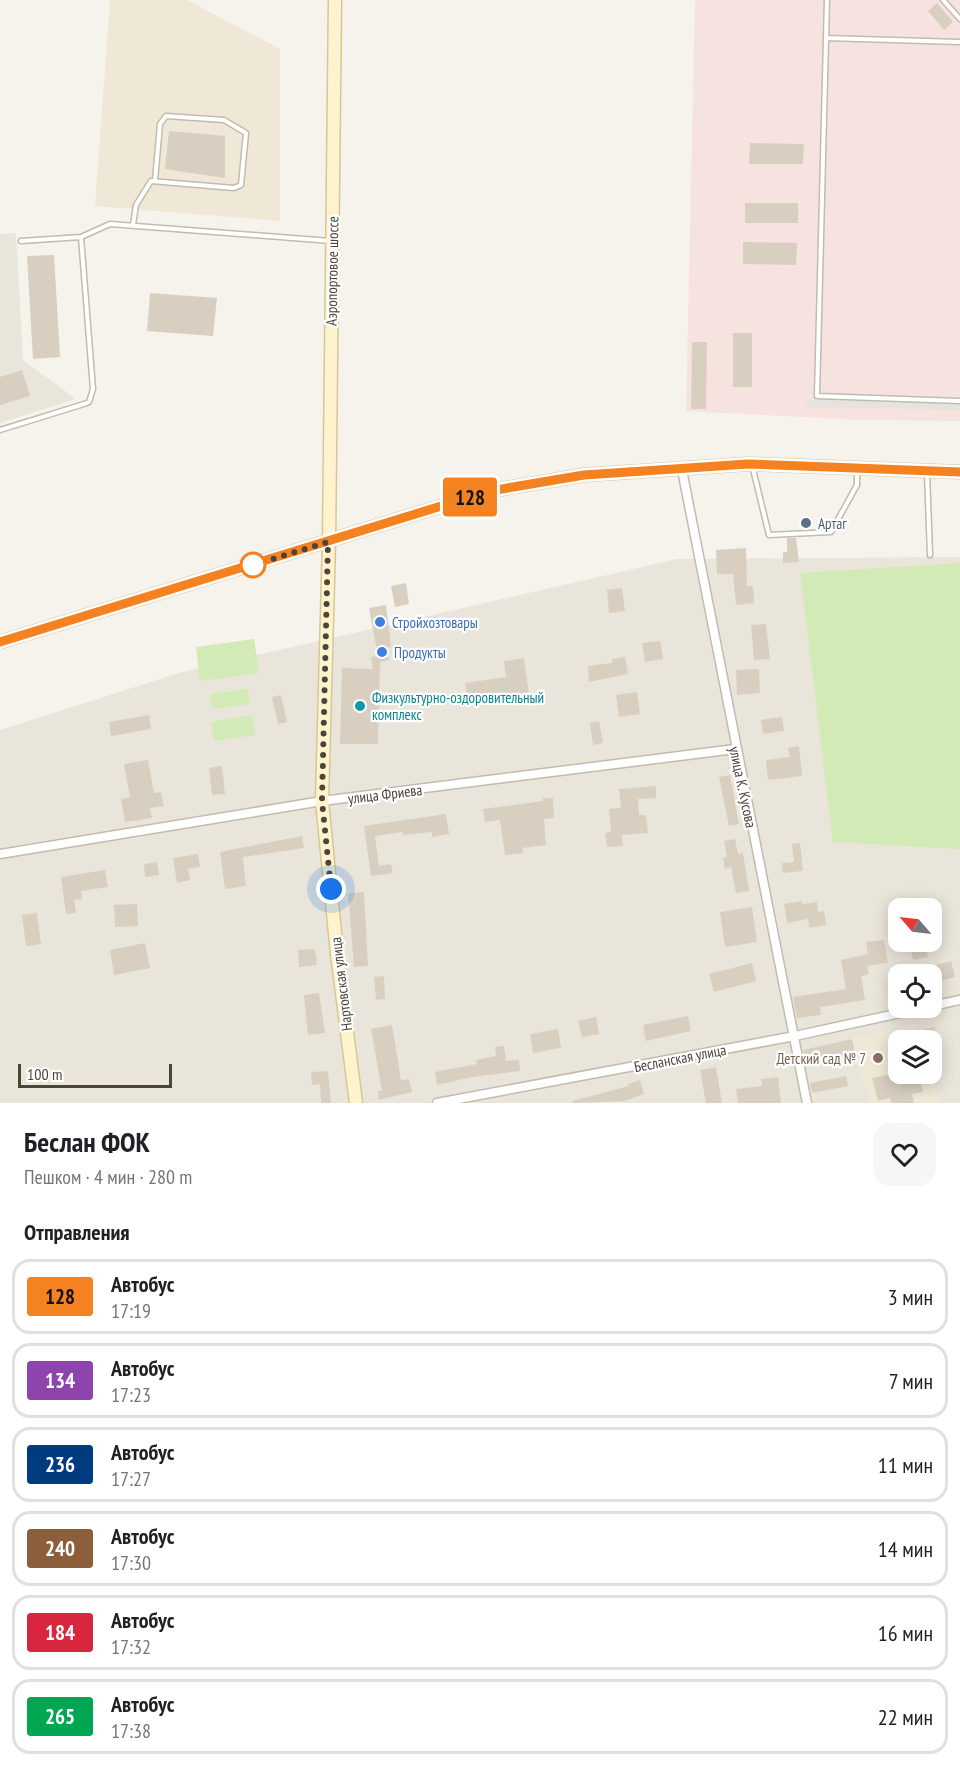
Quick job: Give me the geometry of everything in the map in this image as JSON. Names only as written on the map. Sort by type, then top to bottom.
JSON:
[{"type":"main road","name":"Аэропортовое шоссе","points":[[328,542],[335,0]]},
{"type":"main road","points":[[0,642],[490,491],[584,475],[751,465],[960,472]]},
{"type":"main road","name":"Нартовская улица","points":[[328,542],[322,801],[337,954],[356,1103]]},
{"type":"street","name":"улица К. Кусова","points":[[682,470],[735,749],[807,1103]]},
{"type":"street","name":"улица Фриева","points":[[0,854],[322,801],[735,749]]},
{"type":"street","points":[[942,1004],[960,1000]]},
{"type":"street","name":"Бесланская улица","points":[[437,1103],[795,1036],[888,1016]]},
{"type":"lane","points":[[827,0],[817,396],[960,401]]},
{"type":"lane","points":[[943,0],[960,19]]},
{"type":"lane","points":[[826,38],[960,42]]},
{"type":"lane","points":[[133,225],[136,205],[148,183],[154,181],[238,188],[243,180],[246,133],[236,125],[224,120],[166,116],[160,124],[154,181]]},
{"type":"lane","points":[[21,241],[81,237],[110,224],[332,241]]},
{"type":"lane","points":[[0,430],[84,404],[92,396],[81,237]]},
{"type":"lane","points":[[751,465],[769,535],[831,532],[857,485],[857,468]]},
{"type":"lane","points":[[927,471],[930,555]]},
{"type":"shaded area","points":[[110,0],[187,0],[280,49],[280,221],[95,206]]},
{"type":"shaded area","points":[[695,0],[960,0],[960,421],[859,420],[686,411]]},
{"type":"shaded area","points":[[16,233],[23,360],[76,399],[0,423],[0,234]]},
{"type":"shaded area","points":[[807,400],[960,403],[960,410],[807,407]]},
{"type":"shaded area","points":[[960,557],[960,1103],[0,1103],[0,730],[179,673],[677,559]]},
{"type":"shaded area","name":"Детский сад № 7","points":[[915,1024],[917,1030],[890,1030]]},
{"type":"shaded area","name":"Детский сад № 7","points":[[888,1030],[888,1084],[934,1084],[940,1103],[870,1103],[852,1039]]},
{"type":"green space","points":[[960,563],[960,849],[833,842],[800,573]]},
{"type":"green space","points":[[254,639],[259,673],[200,681],[196,647]]},
{"type":"green space","points":[[248,689],[250,704],[212,709],[210,694]]},
{"type":"green space","points":[[252,715],[255,735],[214,741],[211,722]]},
{"type":"building","points":[[937,3],[953,22],[944,30],[928,11]]},
{"type":"building","points":[[169,131],[225,136],[225,178],[165,169]]},
{"type":"building","points":[[750,143],[804,144],[803,164],[749,164]]},
{"type":"building","points":[[745,203],[798,203],[798,223],[745,223]]},
{"type":"building","points":[[743,242],[797,243],[796,265],[743,264]]},
{"type":"building","points":[[54,255],[60,357],[33,359],[27,256]]},
{"type":"building","points":[[150,293],[217,298],[213,336],[147,331]]},
{"type":"building","points":[[733,333],[752,333],[752,387],[733,387]]},
{"type":"building","points":[[692,342],[707,342],[706,409],[691,409]]},
{"type":"building","points":[[22,370],[30,396],[0,405],[0,377]]},
{"type":"building","points":[[787,538],[796,538],[799,562],[783,563],[783,552],[787,552]]},
{"type":"building","points":[[746,548],[747,586],[753,586],[754,603],[736,605],[733,574],[717,574],[716,550]]},
{"type":"building","points":[[406,583],[409,604],[395,607],[391,586]]},
{"type":"building","points":[[622,588],[625,611],[609,613],[607,590]]},
{"type":"building","name":"Физкультурно-оздоровительный комплекс","points":[[386,605],[391,647],[386,648],[389,660],[380,662],[378,744],[340,744],[342,668],[373,669],[371,657],[378,656],[369,608]]},
{"type":"building","points":[[766,624],[770,659],[754,660],[751,625]]},
{"type":"building","points":[[660,641],[663,659],[645,662],[642,643]]},
{"type":"building","points":[[625,657],[628,674],[589,682],[588,666],[612,663],[612,659]]},
{"type":"building","points":[[524,658],[530,702],[512,705],[511,697],[468,704],[465,683],[506,677],[504,661]]},
{"type":"building","points":[[759,669],[760,693],[737,695],[736,670]]},
{"type":"building","points":[[637,692],[640,714],[619,717],[616,695]]},
{"type":"building","points":[[281,695],[287,722],[278,724],[272,697]]},
{"type":"building","points":[[149,715],[151,729],[111,736],[109,722]]},
{"type":"building","points":[[782,717],[784,731],[763,734],[761,720]]},
{"type":"building","points":[[599,721],[603,743],[593,745],[590,723]]},
{"type":"building","points":[[799,746],[802,776],[768,780],[766,760],[790,757],[788,748]]},
{"type":"building","points":[[148,760],[154,793],[161,792],[164,806],[150,808],[152,818],[125,822],[121,799],[130,797],[124,764]]},
{"type":"building","points":[[222,766],[225,794],[212,795],[209,768]]},
{"type":"building","points":[[730,775],[739,824],[729,826],[719,777]]},
{"type":"building","points":[[656,786],[656,798],[638,799],[639,815],[646,815],[648,833],[622,835],[623,846],[607,847],[605,833],[611,832],[609,809],[621,808],[619,789]]},
{"type":"building","points":[[543,798],[553,798],[554,818],[544,819],[546,845],[522,848],[523,853],[505,855],[500,820],[485,822],[483,809],[543,801]]},
{"type":"building","points":[[446,814],[449,834],[432,837],[432,832],[403,835],[403,832],[375,836],[379,866],[391,864],[393,873],[371,876],[364,826]]},
{"type":"building","points":[[302,836],[304,848],[243,857],[246,886],[225,889],[220,852]]},
{"type":"building","points":[[735,839],[738,854],[743,853],[749,891],[736,893],[731,867],[725,869],[723,858],[727,857],[724,841]]},
{"type":"building","points":[[800,843],[803,871],[783,873],[782,863],[794,862],[792,844]]},
{"type":"building","points":[[198,854],[200,867],[188,869],[190,880],[177,883],[173,858]]},
{"type":"building","points":[[157,862],[159,875],[145,877],[144,864]]},
{"type":"building","points":[[105,870],[108,887],[81,891],[82,899],[74,900],[76,913],[66,914],[61,877]]},
{"type":"building","points":[[364,892],[368,966],[354,967],[348,894]]},
{"type":"building","points":[[802,901],[802,904],[817,902],[818,912],[824,911],[826,925],[809,928],[808,919],[787,923],[784,904]]},
{"type":"building","points":[[137,904],[138,926],[115,927],[114,905]]},
{"type":"building","points":[[752,907],[757,942],[725,947],[720,912]]},
{"type":"building","points":[[37,913],[41,944],[26,946],[22,915]]},
{"type":"building","points":[[884,940],[888,963],[867,966],[869,974],[861,976],[865,1000],[820,1007],[821,1015],[797,1018],[793,997],[846,989],[841,960],[868,954],[866,942]]},
{"type":"building","points":[[145,943],[150,968],[114,975],[110,950]]},
{"type":"building","points":[[315,949],[317,965],[299,967],[298,950]]},
{"type":"building","points":[[911,952],[927,952],[928,957],[913,960]]},
{"type":"building","points":[[951,961],[955,977],[942,980],[942,964],[940,964]]},
{"type":"building","points":[[752,963],[756,981],[714,992],[709,974]]},
{"type":"building","points":[[384,976],[385,999],[376,1000],[374,977]]},
{"type":"building","points":[[319,993],[325,1033],[308,1035],[304,995]]},
{"type":"building","points":[[688,1016],[691,1031],[646,1041],[643,1025]]},
{"type":"building","points":[[596,1017],[599,1034],[582,1037],[578,1021]]},
{"type":"building","points":[[392,1025],[401,1080],[409,1079],[412,1092],[379,1100],[378,1091],[382,1091],[371,1029]]},
{"type":"building","points":[[558,1029],[561,1048],[533,1053],[530,1034]]},
{"type":"building","points":[[852,1039],[855,1054],[806,1063],[803,1050]]},
{"type":"building","points":[[504,1046],[506,1061],[519,1060],[520,1071],[472,1077],[437,1085],[435,1072],[477,1064],[476,1060],[496,1056],[495,1047]]},
{"type":"building","points":[[716,1067],[722,1103],[706,1103],[700,1070]]},
{"type":"building","points":[[328,1071],[331,1103],[321,1103],[320,1084],[312,1085],[311,1072]]},
{"type":"building","points":[[888,1075],[888,1084],[921,1084],[923,1092],[912,1094],[914,1103],[891,1103],[890,1098],[878,1101],[872,1078]]},
{"type":"building","points":[[846,1076],[848,1086],[812,1093],[810,1083]]},
{"type":"building","points":[[778,1077],[781,1103],[738,1103],[736,1089],[762,1086],[761,1079]]},
{"type":"building","points":[[640,1080],[644,1094],[624,1101],[573,1103],[572,1101],[629,1086],[628,1084]]},
{"type":"bus line","name":"128","points":[[0,642],[490,491],[584,475],[748,464],[960,472]]},
{"type":"place","name":"Артаг","points":[[806,523]]},
{"type":"place","name":"Стройхозтовары","points":[[380,622]]},
{"type":"place","name":"Продукты","points":[[382,652]]},
{"type":"place","name":"Физкультурно-оздоровительный комплекс","points":[[360,706]]},
{"type":"place","name":"Детский сад № 7","points":[[878,1058]]},
{"type":"route","points":[[253,565],[328,542],[322,801],[331,889]]}]
